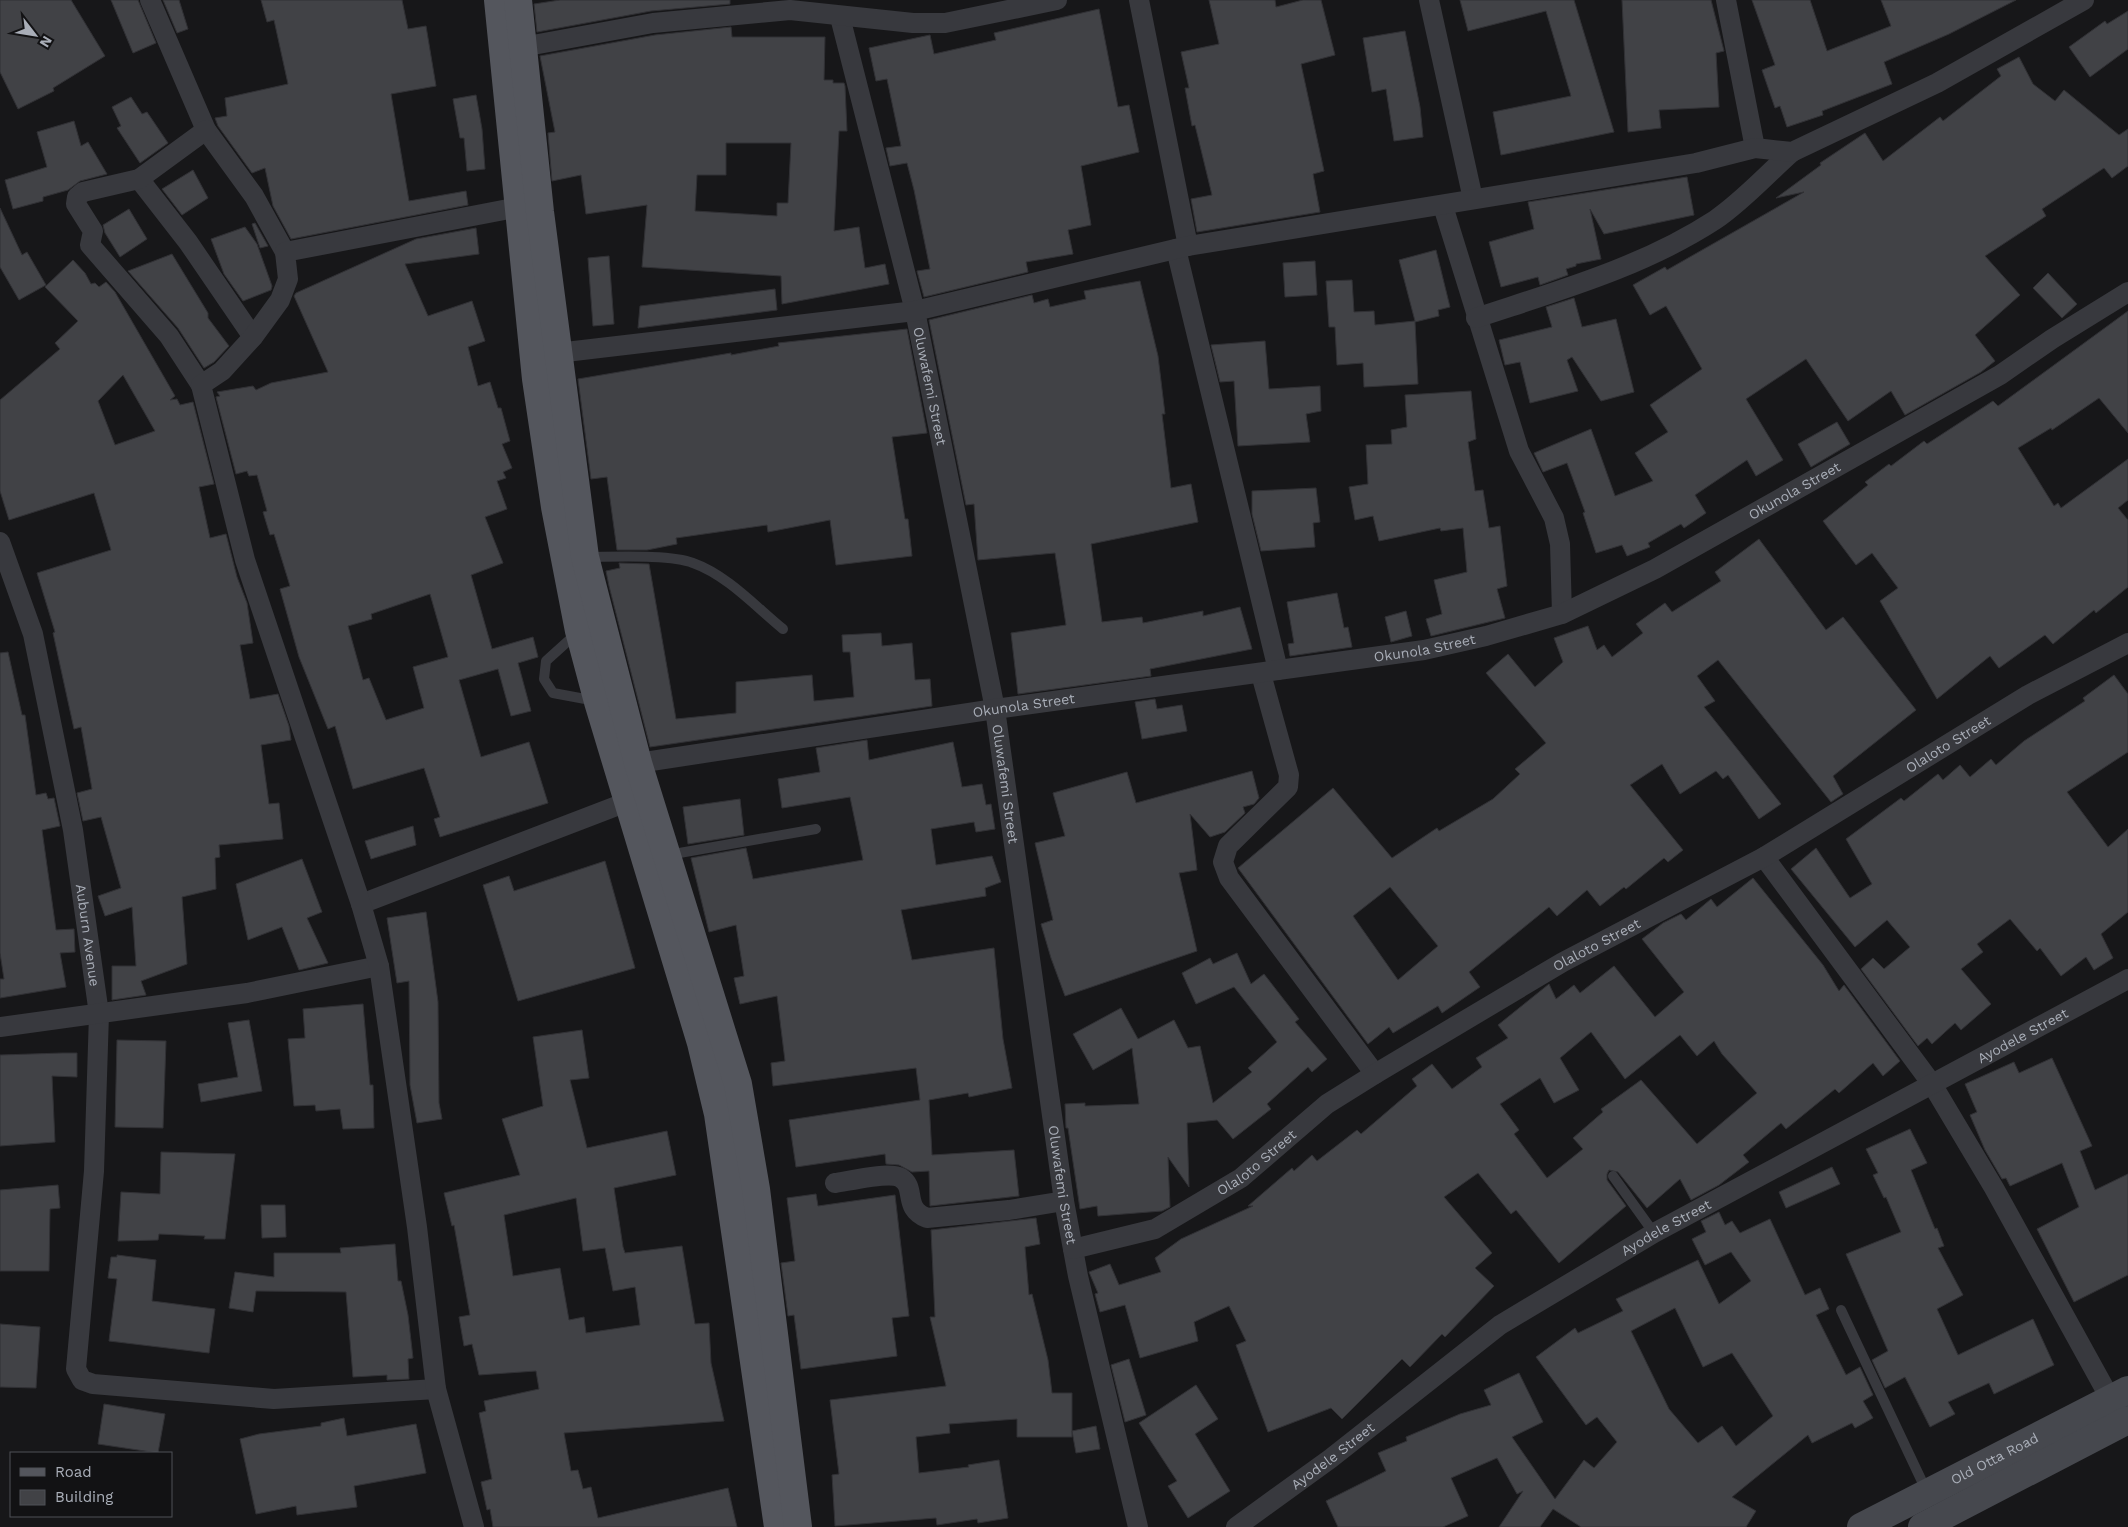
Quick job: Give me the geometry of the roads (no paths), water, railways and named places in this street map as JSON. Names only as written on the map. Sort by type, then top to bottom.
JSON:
[{"type":"main road","points":[[498,0],[539,399],[555,507],[579,630],[627,802],[738,1084],[756,1189],[798,1527]]},
{"type":"main road","points":[[518,0],[557,352],[585,557],[638,763],[667,855],[690,966],[701,1043],[718,1114],[778,1527]]},
{"type":"street","points":[[150,0],[206,130],[254,196],[285,252],[288,279],[280,300],[253,337],[222,371],[201,385]]},
{"type":"street","points":[[522,47],[653,23],[790,5],[840,17],[913,23],[945,22],[1057,0]]},
{"type":"street","points":[[1139,0],[1182,247],[1270,672],[1289,775],[1288,787],[1228,846],[1223,862],[1229,878],[1375,1074]]},
{"type":"street","points":[[1429,0],[1473,198]]},
{"type":"street","points":[[1726,0],[1755,148]]},
{"type":"street","points":[[1476,318],[1609,274],[1687,236],[1716,219],[1792,152],[1936,83],[2084,0]]},
{"type":"street","name":"Oluwafemi Street","points":[[840,17],[915,310],[995,709],[1064,1201],[1138,1527]]},
{"type":"street","points":[[206,130],[139,179],[82,192],[77,197],[76,204],[93,231],[90,245],[169,336],[201,385],[245,560],[360,904],[378,966],[417,1227],[436,1389],[474,1527]]},
{"type":"street","points":[[557,352],[915,310],[1182,247],[1696,163],[1755,148],[1792,152]]},
{"type":"street","points":[[139,179],[188,242],[253,337]]},
{"type":"street","points":[[1442,206],[1519,451],[1554,518],[1560,544],[1562,614]]},
{"type":"street","points":[[285,252],[519,207]]},
{"type":"street","name":"Okunola Street","points":[[638,763],[995,709],[1424,650],[1486,636],[1562,614],[1672,559],[2000,375],[2052,339],[2128,292]]},
{"type":"street","name":"Auburn Avenue","points":[[0,542],[34,643],[73,830],[100,1014],[94,1171],[76,1369],[82,1380],[93,1384],[274,1399],[436,1389]]},
{"type":"street","name":"Olaloto Street","points":[[1074,1249],[1156,1229],[1241,1178],[1327,1104],[1375,1074],[1563,962],[1764,857],[2028,695],[2128,643]]},
{"type":"street","points":[[360,904],[627,802]]},
{"type":"street","points":[[1764,857],[1932,1084],[2124,1412]]},
{"type":"street","points":[[0,1027],[247,993],[378,966]]},
{"type":"street","name":"Ayodele Street","points":[[1236,1527],[1330,1459],[1500,1325],[1654,1233],[2128,978]]},
{"type":"street","points":[[836,1183],[890,1175],[900,1177],[907,1183],[912,1208],[918,1214],[927,1218],[1009,1210],[1064,1201]]},
{"type":"street","name":"Old Otta Road","points":[[1861,1527],[1928,1493],[2124,1412]]},
{"type":"street","name":"Old Otta Road","points":[[1922,1527],[2124,1412]]},
{"type":"lane","points":[[585,557],[668,559],[693,562],[717,575],[783,630]]},
{"type":"lane","points":[[579,630],[546,661],[544,679],[553,693],[598,702]]},
{"type":"lane","points":[[667,855],[816,829]]},
{"type":"lane","points":[[1613,1176],[1654,1233]]},
{"type":"lane","points":[[1841,1310],[1928,1493]]}]
